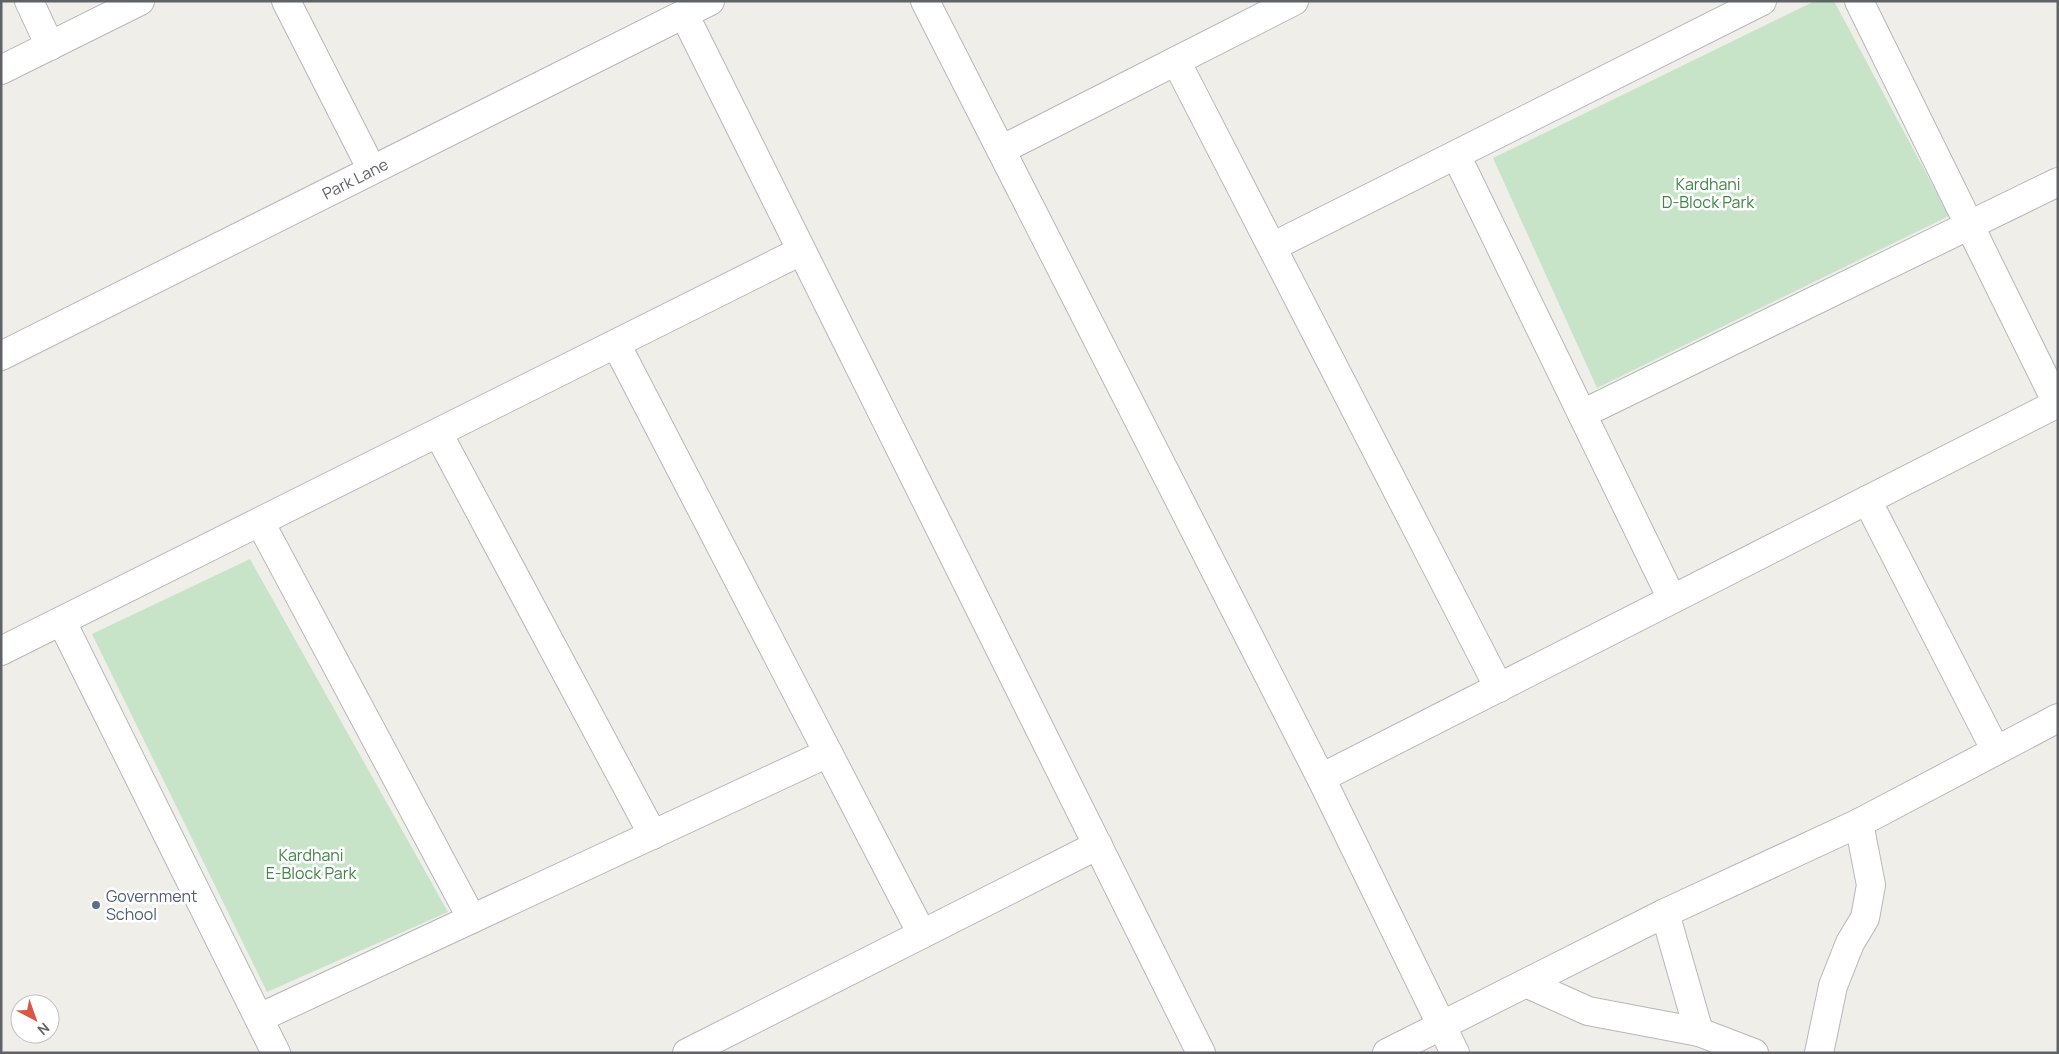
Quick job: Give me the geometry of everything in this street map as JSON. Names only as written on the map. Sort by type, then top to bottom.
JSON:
[{"type":"street","points":[[29,1],[50,46]]},
{"type":"street","points":[[1,70],[140,1]]},
{"type":"street","points":[[286,1],[372,170]]},
{"type":"street","name":"Park Lane","points":[[1,356],[710,1]]},
{"type":"street","points":[[924,1],[1321,778],[1455,1053]]},
{"type":"street","points":[[1001,150],[1294,1]]},
{"type":"street","points":[[1272,247],[1762,1]]},
{"type":"street","points":[[1321,778],[2058,403],[1859,1]]},
{"type":"street","points":[[684,14],[1201,1053]]},
{"type":"street","points":[[1176,61],[1499,688]]},
{"type":"street","points":[[1456,155],[1672,599]]},
{"type":"street","points":[[1582,414],[2058,182]]},
{"type":"street","points":[[1,651],[802,251]]},
{"type":"street","points":[[616,344],[922,934]]},
{"type":"street","points":[[438,433],[653,835]]},
{"type":"street","points":[[1867,500],[1995,749]]},
{"type":"street","points":[[260,522],[472,919]]},
{"type":"street","points":[[62,622],[276,1053]]},
{"type":"street","points":[[1387,1053],[1528,984],[1665,913],[1859,822],[1995,749],[2058,718]]},
{"type":"street","points":[[259,1018],[828,753]]},
{"type":"street","points":[[1819,1053],[1833,986],[1850,943],[1865,918],[1871,885],[1859,822]]},
{"type":"street","points":[[687,1053],[1098,845]]},
{"type":"street","points":[[1665,913],[1700,1032]]},
{"type":"street","points":[[1528,984],[1588,1011],[1700,1032],[1754,1053]]},
{"type":"green space","name":"Kardhani D-Block Park","points":[[1815,1],[1834,1],[1949,216],[1597,388],[1493,158]]},
{"type":"green space","name":"Kardhani E-Block Park","points":[[250,559],[448,912],[267,992],[92,634]]},
{"type":"place","name":"Government School","points":[[96,905]]}]
